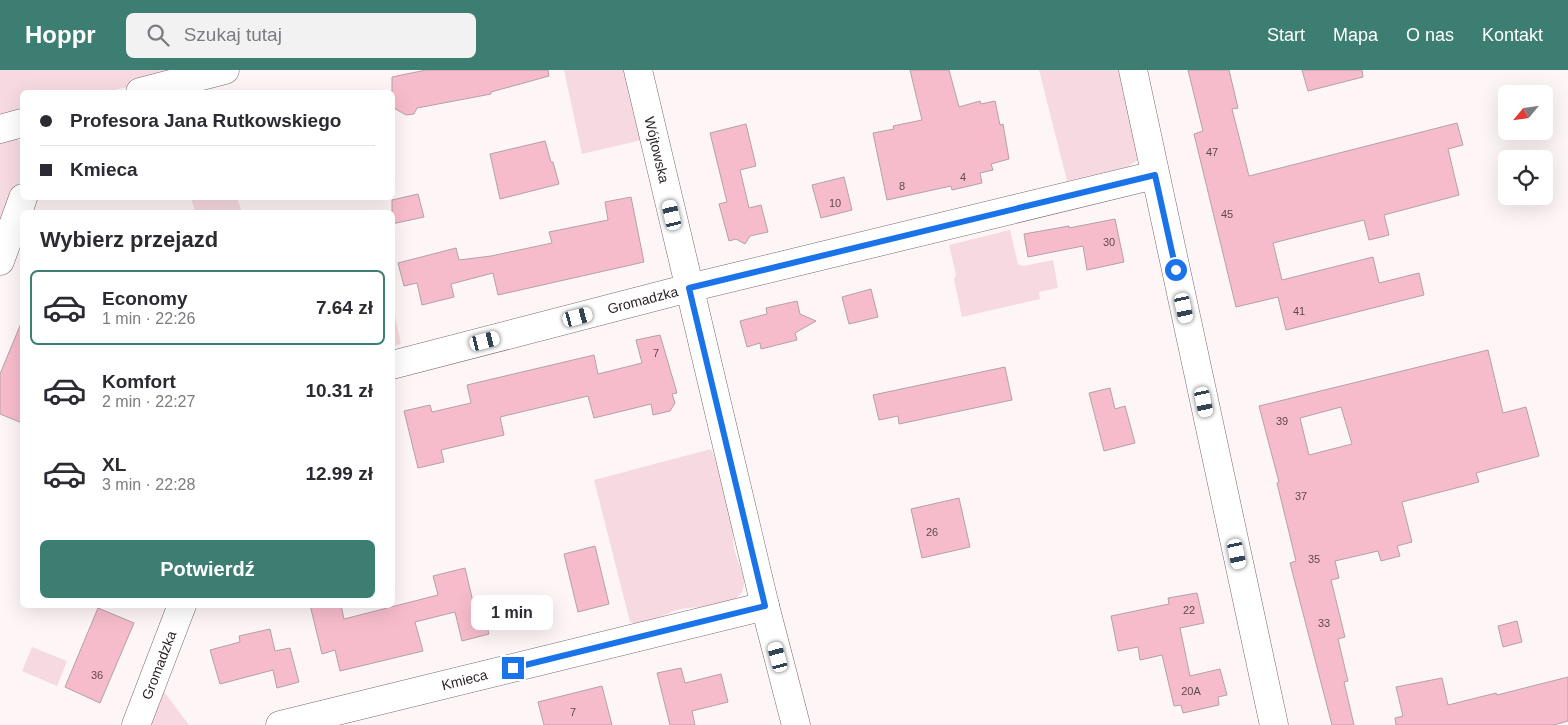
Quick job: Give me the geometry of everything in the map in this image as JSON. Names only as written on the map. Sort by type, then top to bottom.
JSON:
[{"type":"street","points":[[148,90],[225,70]]},
{"type":"street","name":"Wójtowska","points":[[638,70],[765,606],[796,725]]},
{"type":"street","points":[[1133,70],[1274,725]]},
{"type":"street","points":[[0,129],[20,124]]},
{"type":"street","name":"Gromadzka","points":[[395,364],[689,288],[1155,175]]},
{"type":"street","points":[[0,261],[22,200]]},
{"type":"street","name":"Kmieca","points":[[280,725],[765,606]]},
{"type":"street","name":"Gromadzka","points":[[136,725],[181,608]]},
{"type":"shaded area","points":[[0,70],[192,70],[116,90],[20,90],[20,116],[0,121]]},
{"type":"shaded area","points":[[564,70],[627,70],[642,140],[582,154]]},
{"type":"shaded area","points":[[1039,70],[1122,70],[1139,154],[1138,160],[1127,167],[1067,181]]},
{"type":"shaded area","points":[[16,137],[20,142],[20,183],[0,238],[0,139]]},
{"type":"shaded area","points":[[192,200],[238,200],[241,210],[194,210]]},
{"type":"shaded area","points":[[1010,230],[1018,264],[1023,266],[1053,260],[1058,288],[1039,292],[1040,299],[962,317],[954,279],[956,275],[949,245]]},
{"type":"shaded area","points":[[395,316],[401,344],[395,345]]},
{"type":"shaded area","points":[[711,449],[733,510],[733,544],[743,576],[743,589],[740,595],[721,605],[681,609],[642,623],[630,622],[594,480]]},
{"type":"shaded area","points":[[32,647],[67,661],[57,686],[22,671]]},
{"type":"shaded area","points":[[161,688],[189,725],[142,725]]},
{"type":"building","points":[[426,70],[548,70],[549,76],[491,92],[491,94],[417,108],[414,114],[406,115],[395,109],[395,90],[392,90],[392,77]]},
{"type":"building","points":[[910,70],[949,70],[959,107],[980,101],[981,104],[995,101],[1000,125],[1003,124],[1009,159],[991,164],[993,170],[980,173],[982,183],[952,190],[951,186],[887,200],[873,133],[894,129],[893,126],[922,120]]},
{"type":"building","points":[[1188,70],[1229,70],[1238,108],[1232,109],[1249,176],[1457,123],[1463,145],[1448,149],[1459,195],[1384,215],[1389,235],[1369,240],[1364,220],[1273,243],[1282,280],[1373,257],[1379,283],[1419,273],[1424,295],[1286,330],[1278,297],[1236,307],[1194,134],[1203,131]]},
{"type":"building","points":[[1302,70],[1362,70],[1363,77],[1308,91]]},
{"type":"building","points":[[746,124],[756,166],[740,170],[749,208],[761,205],[768,232],[750,236],[745,244],[736,239],[729,241],[719,204],[727,202],[710,133]]},
{"type":"building","points":[[545,141],[559,184],[500,199],[490,154]]},
{"type":"building","points":[[844,177],[852,210],[821,218],[812,185]]},
{"type":"building","points":[[418,194],[424,217],[395,223],[395,210],[392,210],[392,200]]},
{"type":"building","points":[[631,197],[644,262],[498,295],[493,273],[451,284],[454,297],[422,305],[417,283],[404,286],[398,263],[456,248],[459,260],[491,256],[552,243],[549,232],[608,220],[605,202]]},
{"type":"building","points":[[1115,219],[1124,262],[1087,270],[1083,246],[1028,257],[1024,234]]},
{"type":"building","points":[[871,289],[878,317],[849,324],[842,297]]},
{"type":"building","points":[[797,301],[800,314],[816,321],[795,333],[797,340],[761,349],[760,343],[747,347],[740,321],[767,314],[766,308]]},
{"type":"building","points":[[20,326],[20,422],[0,414],[0,374]]},
{"type":"building","points":[[660,335],[677,393],[672,394],[675,403],[670,411],[653,415],[651,404],[594,418],[588,396],[500,417],[504,435],[441,450],[444,462],[418,468],[404,411],[430,405],[432,412],[471,403],[467,385],[594,355],[598,374],[642,363],[636,340]]},
{"type":"building","points":[[1488,350],[1503,413],[1526,407],[1539,456],[1476,473],[1479,482],[1402,502],[1412,542],[1397,546],[1400,556],[1381,561],[1378,551],[1335,561],[1339,578],[1331,580],[1345,637],[1338,639],[1348,681],[1344,682],[1354,725],[1332,725],[1290,563],[1296,561],[1277,483],[1279,482],[1259,406]],"holes":[[[1341,407],[1352,444],[1309,455],[1300,418]]]},
{"type":"building","points":[[1005,367],[1012,400],[899,424],[898,416],[879,420],[873,395]]},
{"type":"building","points":[[1110,388],[1115,409],[1125,406],[1135,443],[1104,451],[1089,393]]},
{"type":"building","points":[[959,498],[970,547],[922,558],[911,509]]},
{"type":"building","points":[[595,546],[609,604],[578,612],[564,554]]},
{"type":"building","points":[[465,568],[474,606],[481,604],[489,634],[462,641],[455,612],[415,622],[423,651],[340,671],[335,650],[322,654],[311,608],[342,608],[344,619],[387,608],[395,608],[395,606],[438,595],[433,576]]},
{"type":"building","points":[[1197,593],[1204,623],[1180,628],[1190,676],[1220,669],[1227,695],[1218,697],[1219,705],[1183,713],[1181,705],[1174,706],[1162,655],[1140,660],[1138,647],[1118,651],[1111,616],[1169,604],[1168,598]]},
{"type":"building","points":[[98,608],[134,623],[100,703],[65,687]]},
{"type":"building","points":[[1517,621],[1522,642],[1503,647],[1498,626]]},
{"type":"building","points":[[270,629],[275,651],[290,648],[299,682],[277,688],[273,670],[220,684],[210,650],[240,642],[239,636]]},
{"type":"building","points":[[681,668],[685,683],[721,674],[728,702],[692,711],[695,725],[670,725],[657,673]]},
{"type":"building","points":[[1568,677],[1568,721],[1554,725],[1396,725],[1395,718],[1403,716],[1396,687],[1442,678],[1448,705]]},
{"type":"building","points":[[602,686],[612,725],[544,725],[538,702]]},
{"type":"route","points":[[513,668],[765,606],[689,288],[1155,175],[1176,270]]}]
